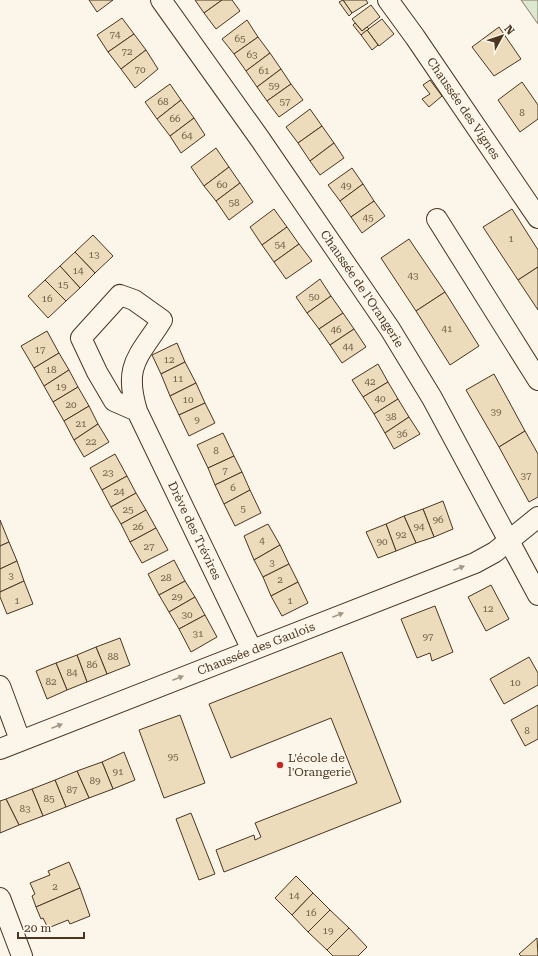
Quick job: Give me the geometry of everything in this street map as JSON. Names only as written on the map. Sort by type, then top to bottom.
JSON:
[{"type":"street","name":"Chaussée de l'Orangerie","points":[[161,0],[260,139],[390,329],[432,398],[508,542],[538,595]]},
{"type":"street","name":"Chaussée des Vignes","points":[[388,0],[415,37],[538,218]]},
{"type":"street","points":[[437,219],[538,380]]},
{"type":"street","name":"Drève des Trévires","points":[[137,411],[114,401],[97,372],[81,338],[120,295],[134,300],[162,320],[138,356],[132,371],[132,393],[137,411],[252,650]]},
{"type":"street","name":"Chaussée des Gaulois","points":[[0,748],[475,563],[495,552],[538,517]]},
{"type":"street","points":[[0,686],[20,740]]},
{"type":"street","points":[[2,909],[22,956]]},
{"type":"green space","points":[[521,0],[538,0],[538,24]]},
{"type":"building","points":[[89,0],[113,0],[97,12]]},
{"type":"building","points":[[195,0],[222,0],[204,13]]},
{"type":"building","points":[[222,0],[232,0],[240,11],[216,29],[204,13]]},
{"type":"building","points":[[343,0],[366,0],[368,3],[352,13]]},
{"type":"building","points":[[343,0],[352,13],[349,16],[339,2]]},
{"type":"building","points":[[371,5],[380,17],[362,31],[352,19]]},
{"type":"building","points":[[122,18],[134,34],[108,52],[97,35]]},
{"type":"building","points":[[382,19],[394,34],[379,46],[367,30]]},
{"type":"building","points":[[247,20],[258,37],[234,54],[222,39]]},
{"type":"building","points":[[355,23],[362,31],[367,27],[369,29],[361,35],[353,25]]},
{"type":"building","points":[[499,27],[521,59],[494,76],[472,47]]},
{"type":"building","points":[[367,30],[378,45],[372,50],[361,35]]},
{"type":"building","points":[[134,34],[146,50],[121,69],[108,52]]},
{"type":"building","points":[[258,37],[270,53],[246,71],[234,54]]},
{"type":"building","points":[[146,50],[158,69],[135,88],[121,69]]},
{"type":"building","points":[[270,53],[281,69],[257,87],[246,71]]},
{"type":"building","points":[[281,69],[291,84],[267,101],[257,87]]},
{"type":"building","points":[[430,80],[442,96],[429,107],[422,99],[430,94],[423,85]]},
{"type":"building","points":[[522,82],[538,105],[538,119],[520,132],[498,100]]},
{"type":"building","points":[[170,84],[181,100],[157,119],[145,102]]},
{"type":"building","points":[[291,84],[303,100],[279,117],[267,101]]},
{"type":"building","points":[[181,100],[194,118],[170,136],[157,119]]},
{"type":"building","points":[[310,109],[322,126],[298,143],[286,127]]},
{"type":"building","points":[[194,118],[205,135],[181,153],[170,136]]},
{"type":"building","points":[[322,126],[334,143],[310,161],[298,143]]},
{"type":"building","points":[[334,143],[344,158],[320,175],[310,161]]},
{"type":"building","points":[[216,148],[229,167],[204,186],[191,167]]},
{"type":"building","points":[[229,167],[240,183],[216,201],[204,186]]},
{"type":"building","points":[[352,168],[363,184],[340,201],[328,185]]},
{"type":"building","points":[[240,183],[253,202],[229,220],[216,201]]},
{"type":"building","points":[[363,184],[374,201],[351,217],[340,201]]},
{"type":"building","points":[[374,201],[385,216],[362,233],[351,217]]},
{"type":"building","points":[[274,209],[287,227],[262,245],[250,227]]},
{"type":"building","points":[[512,209],[538,250],[538,267],[518,280],[483,227]]},
{"type":"building","points":[[287,227],[299,244],[274,262],[262,245]]},
{"type":"building","points":[[93,235],[113,256],[95,273],[75,252]]},
{"type":"building","points":[[409,239],[445,292],[416,311],[381,258]]},
{"type":"building","points":[[299,244],[312,261],[286,279],[274,262]]},
{"type":"building","points":[[75,252],[95,273],[80,288],[60,266]]},
{"type":"building","points":[[60,266],[80,288],[66,301],[45,280]]},
{"type":"building","points":[[538,267],[538,310],[518,280]]},
{"type":"building","points":[[320,279],[331,296],[307,313],[296,297]]},
{"type":"building","points":[[45,280],[66,301],[48,318],[28,296]]},
{"type":"building","points":[[445,292],[479,346],[450,365],[416,311]]},
{"type":"building","points":[[331,296],[343,313],[319,329],[307,313]]},
{"type":"building","points":[[343,313],[354,329],[330,345],[319,329]]},
{"type":"building","points":[[354,329],[366,347],[342,363],[330,345]]},
{"type":"building","points":[[47,331],[59,353],[34,368],[21,346]]},
{"type":"building","points":[[177,343],[185,362],[161,374],[152,355]]},
{"type":"building","points":[[59,353],[69,370],[44,386],[34,368]]},
{"type":"building","points":[[185,362],[196,383],[170,396],[161,374]]},
{"type":"building","points":[[378,364],[388,382],[363,397],[352,380]]},
{"type":"building","points":[[69,370],[78,387],[53,402],[44,386]]},
{"type":"building","points":[[494,374],[525,431],[499,447],[466,390]]},
{"type":"building","points":[[388,382],[398,399],[374,414],[363,397]]},
{"type":"building","points":[[196,383],[205,403],[179,415],[170,396]]},
{"type":"building","points":[[78,387],[89,406],[64,421],[53,402]]},
{"type":"building","points":[[398,399],[409,417],[385,433],[374,414]]},
{"type":"building","points":[[205,403],[215,423],[189,436],[179,415]]},
{"type":"building","points":[[89,406],[98,424],[74,440],[64,421]]},
{"type":"building","points":[[409,417],[420,434],[394,449],[385,433]]},
{"type":"building","points":[[98,424],[109,442],[84,457],[74,440]]},
{"type":"building","points":[[525,431],[538,454],[538,497],[529,502],[499,447]]},
{"type":"building","points":[[223,433],[234,456],[208,468],[197,445]]},
{"type":"building","points":[[115,454],[127,476],[102,490],[90,468]]},
{"type":"building","points":[[234,456],[242,472],[215,485],[208,468]]},
{"type":"building","points":[[242,472],[250,490],[224,504],[215,485]]},
{"type":"building","points":[[127,476],[136,493],[111,507],[102,490]]},
{"type":"building","points":[[250,490],[261,513],[235,526],[224,504]]},
{"type":"building","points":[[136,493],[146,510],[121,524],[111,507]]},
{"type":"building","points":[[443,501],[453,529],[434,537],[423,509]]},
{"type":"building","points":[[423,509],[434,537],[416,543],[404,516]]},
{"type":"building","points":[[146,510],[156,528],[130,542],[121,524]]},
{"type":"building","points":[[404,516],[416,543],[396,551],[386,524]]},
{"type":"building","points":[[0,520],[9,542],[0,546]]},
{"type":"building","points":[[268,524],[280,545],[254,560],[244,536]]},
{"type":"building","points":[[386,524],[396,551],[378,558],[366,532]]},
{"type":"building","points":[[156,528],[168,550],[142,563],[130,542]]},
{"type":"building","points":[[9,542],[17,561],[0,569],[0,546]]},
{"type":"building","points":[[280,545],[289,564],[263,577],[254,560]]},
{"type":"building","points":[[174,560],[185,581],[159,595],[148,574]]},
{"type":"building","points":[[17,561],[24,581],[0,592],[0,569]]},
{"type":"building","points":[[289,564],[298,582],[271,596],[263,577]]},
{"type":"building","points":[[24,581],[33,604],[7,614],[0,597],[0,592]]},
{"type":"building","points":[[185,581],[195,597],[169,612],[159,595]]},
{"type":"building","points":[[298,582],[308,603],[282,616],[271,596]]},
{"type":"building","points":[[491,585],[509,619],[486,631],[468,597]]},
{"type":"building","points":[[195,597],[205,615],[179,629],[169,612]]},
{"type":"building","points":[[435,606],[453,652],[432,661],[430,653],[417,658],[401,619]]},
{"type":"building","points":[[205,615],[217,637],[191,652],[179,629]]},
{"type":"building","points":[[120,638],[130,665],[107,674],[96,647]]},
{"type":"building","points":[[96,647],[107,674],[87,682],[77,655]]},
{"type":"building","points":[[342,652],[401,802],[224,872],[216,850],[254,835],[255,840],[261,837],[255,823],[357,783],[331,718],[231,758],[209,704]]},
{"type":"building","points":[[77,655],[87,682],[67,690],[56,663]]},
{"type":"building","points":[[529,657],[538,673],[538,685],[504,704],[490,679]]},
{"type":"building","points":[[56,663],[67,690],[47,699],[36,671]]},
{"type":"building","points":[[538,705],[538,739],[525,746],[511,720]]},
{"type":"building","points":[[180,715],[205,783],[164,798],[139,730]]},
{"type":"building","points":[[124,752],[135,780],[113,789],[102,762]]},
{"type":"building","points":[[102,762],[113,789],[89,798],[77,771]]},
{"type":"building","points":[[77,771],[89,798],[66,807],[55,780]]},
{"type":"building","points":[[55,780],[66,807],[43,816],[32,789]]},
{"type":"building","points":[[32,789],[43,816],[19,825],[6,799]]},
{"type":"building","points":[[6,799],[19,825],[0,833],[0,801]]},
{"type":"building","points":[[191,813],[215,874],[199,880],[176,819]]},
{"type":"building","points":[[69,862],[80,888],[36,907],[32,896],[35,894],[30,883],[50,875],[48,871]]},
{"type":"building","points":[[296,876],[313,893],[292,915],[275,898]]},
{"type":"building","points":[[80,888],[90,916],[70,924],[68,920],[48,928],[43,918],[41,919],[36,907]]},
{"type":"building","points":[[313,893],[330,910],[308,932],[292,915]]},
{"type":"building","points":[[330,910],[349,928],[327,950],[308,932]]},
{"type":"building","points":[[349,928],[367,947],[358,956],[333,956],[327,950]]},
{"type":"building","points":[[537,938],[538,956],[521,956],[519,954]]},
{"type":"place","name":"L'école de l'Orangerie","points":[[280,765]]}]
